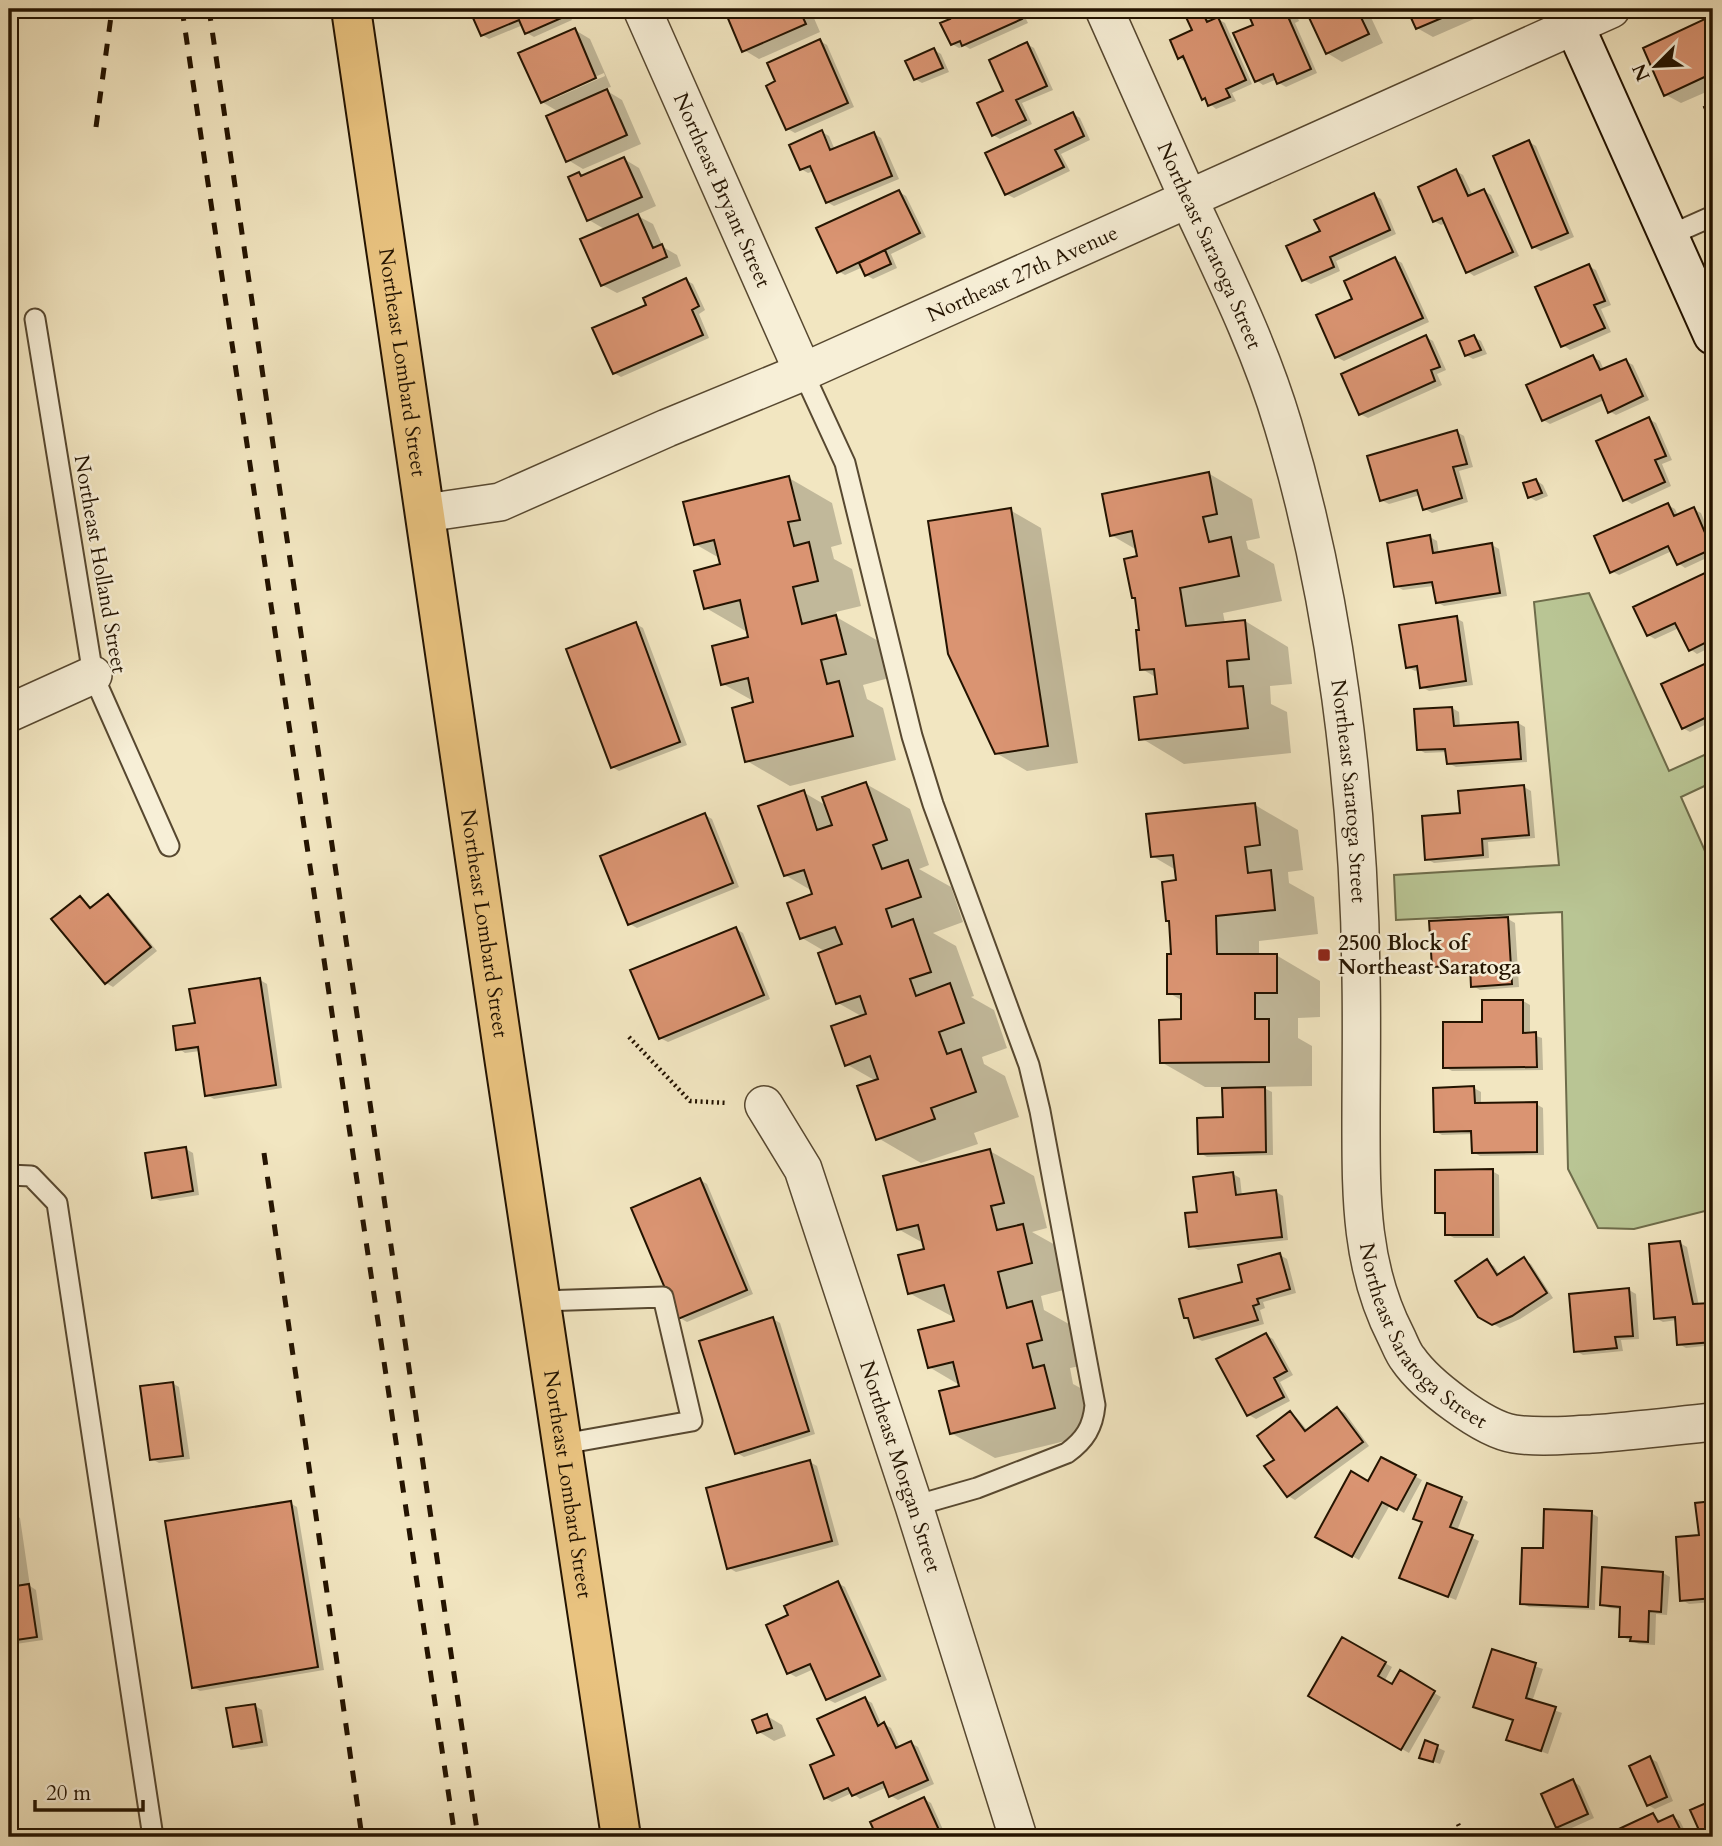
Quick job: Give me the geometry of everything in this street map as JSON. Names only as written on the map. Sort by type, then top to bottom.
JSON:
[{"type":"main road","name":"Northeast Lombard Street","points":[[351,9],[621,1837]]},
{"type":"street","name":"Northeast Bryant Street","points":[[642,9],[803,372]]},
{"type":"street","name":"Northeast Saratoga Street","points":[[1104,9],[1248,329],[1283,422],[1324,592],[1344,735],[1359,901],[1361,1203],[1368,1261],[1385,1315],[1409,1360],[1439,1390],[1476,1419],[1510,1434],[1555,1436],[1713,1422]]},
{"type":"street","name":"Northeast 27th Avenue","points":[[425,513],[500,502],[667,428],[803,372],[1189,199],[1571,17],[1611,9]]},
{"type":"street","points":[[1571,17],[1713,335]]},
{"type":"street","points":[[9,713],[93,675]]},
{"type":"street","name":"Northeast Morgan Street","points":[[764,1105],[803,1169],[914,1506],[1018,1837]]},
{"type":"lane","points":[[1668,236],[1713,216]]},
{"type":"lane","name":"Northeast Holland Street","points":[[35,319],[93,675],[169,846]]},
{"type":"lane","points":[[803,372],[845,463],[912,736],[1029,1066],[1040,1111],[1095,1405],[1094,1421],[1088,1432],[1079,1444],[1067,1453],[977,1488],[914,1506]]},
{"type":"lane","points":[[9,1175],[31,1177],[57,1203],[153,1837]]},
{"type":"lane","points":[[541,1301],[663,1297],[692,1421],[562,1444]]},
{"type":"path","points":[[629,1037],[690,1101],[764,1105]]},
{"type":"path","points":[[1458,1824],[1464,1837]]},
{"type":"green space","points":[[1589,593],[1669,771],[1713,751],[1713,782],[1681,797],[1713,869],[1713,1209],[1634,1229],[1598,1228],[1568,1169],[1562,912],[1396,920],[1394,875],[1559,865],[1534,602]]},
{"type":"building","points":[[469,9],[563,9],[566,16],[525,34],[519,20],[481,36]]},
{"type":"building","points":[[724,9],[799,9],[806,24],[742,52]]},
{"type":"building","points":[[945,9],[1030,11],[1020,15],[1022,19],[962,46],[960,41],[951,45],[940,23],[950,19]]},
{"type":"building","points":[[1201,9],[1207,22],[1218,17],[1246,80],[1226,89],[1230,97],[1208,106],[1205,98],[1202,100],[1183,56],[1178,59],[1170,40],[1192,30],[1185,15]]},
{"type":"building","points":[[1246,9],[1289,9],[1293,17],[1289,19],[1311,69],[1277,84],[1273,74],[1255,82],[1233,33],[1253,25]]},
{"type":"building","points":[[1305,9],[1357,9],[1369,34],[1326,54]]},
{"type":"building","points":[[1407,9],[1463,9],[1416,29]]},
{"type":"building","points":[[1709,17],[1713,27],[1713,73],[1664,96],[1643,48]]},
{"type":"building","points":[[575,28],[596,78],[541,103],[518,53]]},
{"type":"building","points":[[820,39],[848,103],[786,130],[766,86],[775,81],[767,63]]},
{"type":"building","points":[[1027,42],[1047,86],[1016,100],[1026,120],[992,136],[977,103],[1003,91],[989,60]]},
{"type":"building","points":[[934,48],[943,68],[914,80],[905,61]]},
{"type":"building","points":[[607,89],[627,135],[566,162],[546,116]]},
{"type":"building","points":[[1713,103],[1713,128],[1704,107]]},
{"type":"building","points":[[1073,112],[1084,136],[1055,150],[1064,167],[1005,195],[985,153]]},
{"type":"building","points":[[822,130],[830,150],[874,132],[892,176],[826,203],[810,166],[800,170],[789,145]]},
{"type":"building","points":[[1529,140],[1568,233],[1532,248],[1493,156]]},
{"type":"building","points":[[624,157],[642,197],[587,221],[568,177],[579,172],[581,176]]},
{"type":"building","points":[[1456,169],[1468,196],[1484,189],[1513,252],[1466,273],[1442,218],[1433,222],[1418,187]]},
{"type":"building","points":[[899,190],[920,233],[837,273],[816,228]]},
{"type":"building","points":[[1374,193],[1390,230],[1330,257],[1334,267],[1302,281],[1286,246],[1320,231],[1314,220]]},
{"type":"building","points":[[638,214],[653,248],[662,244],[667,257],[601,286],[580,239]]},
{"type":"building","points":[[885,250],[891,264],[865,276],[859,263]]},
{"type":"building","points":[[1395,257],[1423,318],[1335,358],[1316,315],[1352,299],[1344,281]]},
{"type":"building","points":[[1589,264],[1605,301],[1594,305],[1605,328],[1561,347],[1535,287]]},
{"type":"building","points":[[686,278],[699,306],[692,310],[703,335],[613,374],[592,328],[646,305],[643,298]]},
{"type":"building","points":[[1426,335],[1440,367],[1431,370],[1435,381],[1359,415],[1341,374]]},
{"type":"building","points":[[1474,335],[1481,350],[1465,356],[1459,341]]},
{"type":"building","points":[[1593,355],[1600,370],[1626,359],[1643,396],[1608,413],[1601,395],[1542,421],[1526,385]]},
{"type":"building","points":[[1649,417],[1666,456],[1655,460],[1665,482],[1623,501],[1596,441]]},
{"type":"building","points":[[1457,430],[1467,464],[1453,467],[1462,498],[1423,510],[1417,490],[1380,501],[1367,456]]},
{"type":"building","points":[[1209,472],[1217,514],[1203,517],[1209,542],[1231,537],[1239,576],[1180,588],[1186,626],[1245,620],[1249,659],[1227,661],[1229,687],[1243,686],[1248,728],[1139,740],[1134,697],[1157,694],[1154,669],[1140,670],[1135,598],[1132,598],[1124,559],[1137,556],[1132,531],[1110,536],[1102,494]]},
{"type":"building","points":[[789,476],[800,520],[788,522],[794,546],[809,542],[818,581],[793,587],[802,624],[836,615],[846,654],[821,660],[827,684],[839,681],[853,736],[745,762],[732,708],[753,702],[748,678],[721,685],[712,646],[748,637],[740,600],[704,609],[694,571],[720,564],[714,540],[694,545],[683,502]]},
{"type":"building","points":[[1536,479],[1542,493],[1528,498],[1523,483]]},
{"type":"building","points":[[1668,503],[1674,516],[1694,507],[1712,549],[1677,565],[1668,546],[1610,573],[1594,536]]},
{"type":"building","points":[[1011,508],[1048,746],[995,754],[948,654],[928,521]]},
{"type":"building","points":[[1430,535],[1433,553],[1492,543],[1500,593],[1436,603],[1432,582],[1394,587],[1387,543]]},
{"type":"building","points":[[1709,571],[1713,580],[1713,639],[1689,651],[1675,623],[1647,636],[1633,607]]},
{"type":"building","points":[[1457,616],[1466,681],[1420,688],[1417,666],[1406,668],[1399,625]]},
{"type":"building","points":[[636,622],[680,742],[611,768],[566,649]]},
{"type":"building","points":[[1713,660],[1713,714],[1682,729],[1661,684]]},
{"type":"building","points":[[1452,707],[1454,726],[1518,722],[1521,759],[1447,764],[1445,749],[1417,750],[1414,709]]},
{"type":"building","points":[[866,782],[887,840],[873,845],[882,869],[908,860],[921,897],[886,909],[892,927],[913,919],[931,972],[910,979],[916,996],[950,983],[964,1023],[939,1032],[947,1054],[961,1049],[976,1092],[931,1108],[935,1119],[876,1140],[857,1086],[878,1079],[870,1056],[845,1066],[831,1026],[866,1014],[860,996],[836,1004],[818,953],[842,944],[835,927],[800,939],[787,903],[812,894],[804,870],[784,876],[758,806],[804,790],[817,830],[832,825],[822,797]]},
{"type":"building","points":[[1524,785],[1529,835],[1482,839],[1483,855],[1425,860],[1422,816],[1460,813],[1458,791]]},
{"type":"building","points":[[1255,803],[1260,845],[1245,847],[1248,873],[1271,870],[1275,910],[1216,916],[1217,954],[1277,954],[1277,993],[1255,993],[1255,1019],[1269,1019],[1269,1062],[1160,1063],[1159,1020],[1181,1019],[1181,994],[1167,994],[1167,954],[1171,954],[1169,921],[1166,921],[1162,882],[1176,880],[1173,855],[1151,857],[1146,814]]},
{"type":"building","points":[[705,813],[733,883],[628,925],[600,856]]},
{"type":"building","points":[[108,894],[151,947],[105,984],[51,919],[80,896],[90,908]]},
{"type":"building","points":[[1508,917],[1512,984],[1471,987],[1470,965],[1432,967],[1429,921]]},
{"type":"building","points":[[736,927],[764,995],[659,1039],[630,970]]},
{"type":"building","points":[[260,978],[276,1085],[205,1096],[198,1047],[176,1050],[173,1026],[195,1023],[189,989]]},
{"type":"building","points":[[1482,1000],[1523,1000],[1523,1033],[1536,1032],[1537,1067],[1443,1068],[1443,1022],[1482,1022]]},
{"type":"building","points":[[1474,1086],[1475,1103],[1537,1102],[1537,1152],[1472,1153],[1471,1131],[1434,1132],[1433,1088]]},
{"type":"building","points":[[1265,1087],[1266,1152],[1198,1154],[1197,1118],[1223,1117],[1222,1088]]},
{"type":"building","points":[[186,1147],[193,1191],[152,1198],[145,1153]]},
{"type":"building","points":[[990,1149],[1004,1203],[991,1206],[997,1230],[1023,1224],[1032,1263],[998,1272],[1007,1308],[1032,1301],[1042,1340],[1027,1344],[1033,1368],[1044,1365],[1055,1408],[950,1434],[939,1391],[959,1386],[953,1362],[928,1368],[918,1330],[954,1321],[944,1285],[908,1294],[898,1255],[924,1249],[918,1225],[897,1230],[883,1176]]},
{"type":"building","points":[[1493,1169],[1493,1235],[1445,1235],[1445,1213],[1435,1213],[1435,1170]]},
{"type":"building","points":[[1233,1172],[1236,1195],[1276,1190],[1282,1237],[1189,1247],[1185,1213],[1197,1212],[1193,1177]]},
{"type":"building","points":[[700,1178],[747,1290],[678,1319],[631,1208]]},
{"type":"building","points":[[1680,1241],[1693,1304],[1711,1303],[1713,1342],[1677,1345],[1675,1317],[1654,1319],[1649,1244]]},
{"type":"building","points":[[1280,1253],[1290,1289],[1257,1299],[1259,1304],[1253,1306],[1258,1320],[1194,1338],[1188,1318],[1184,1318],[1179,1299],[1242,1282],[1238,1265]]},
{"type":"building","points":[[1524,1257],[1547,1293],[1512,1316],[1492,1325],[1478,1317],[1455,1281],[1487,1259],[1497,1275]]},
{"type":"building","points":[[1629,1288],[1633,1336],[1615,1337],[1617,1348],[1574,1352],[1569,1294]]},
{"type":"building","points":[[773,1317],[809,1431],[735,1454],[699,1341]]},
{"type":"building","points":[[1266,1333],[1287,1371],[1274,1378],[1284,1397],[1247,1416],[1216,1359]]},
{"type":"building","points":[[173,1382],[183,1456],[150,1460],[140,1386]]},
{"type":"building","points":[[1337,1407],[1363,1442],[1287,1497],[1264,1466],[1274,1460],[1257,1436],[1290,1411],[1305,1431]]},
{"type":"building","points":[[1381,1457],[1416,1475],[1397,1510],[1382,1502],[1352,1557],[1315,1537],[1351,1471],[1368,1481]]},
{"type":"building","points":[[810,1460],[832,1541],[727,1569],[706,1488]]},
{"type":"building","points":[[1427,1483],[1462,1497],[1450,1527],[1473,1535],[1448,1597],[1399,1578],[1422,1522],[1413,1519]]},
{"type":"building","points":[[291,1501],[318,1667],[192,1688],[165,1521]]},
{"type":"building","points":[[1713,1501],[1713,1598],[1680,1601],[1676,1537],[1699,1535],[1695,1503]]},
{"type":"building","points":[[1544,1509],[1592,1511],[1588,1607],[1520,1604],[1522,1548],[1543,1548]]},
{"type":"building","points":[[1602,1567],[1663,1572],[1661,1612],[1649,1611],[1648,1642],[1619,1637],[1620,1607],[1600,1605]]},
{"type":"building","points":[[838,1581],[880,1676],[826,1700],[810,1664],[787,1674],[766,1625],[788,1615],[784,1606]]},
{"type":"building","points":[[29,1584],[37,1637],[9,1641],[9,1587]]},
{"type":"building","points":[[1342,1637],[1386,1662],[1378,1676],[1392,1684],[1400,1670],[1435,1691],[1401,1750],[1308,1696]]},
{"type":"building","points":[[1492,1649],[1536,1663],[1526,1698],[1556,1707],[1541,1751],[1506,1740],[1513,1720],[1473,1707]]},
{"type":"building","points":[[865,1697],[878,1726],[884,1722],[896,1748],[911,1741],[928,1780],[889,1797],[883,1782],[852,1796],[848,1788],[824,1799],[810,1765],[834,1755],[817,1719]]},
{"type":"building","points":[[255,1704],[262,1742],[233,1747],[226,1708]]},
{"type":"building","points":[[767,1714],[772,1728],[757,1733],[752,1720]]},
{"type":"building","points":[[1425,1740],[1438,1745],[1433,1762],[1419,1758]]},
{"type":"building","points":[[1650,1756],[1667,1797],[1647,1806],[1629,1766]]},
{"type":"building","points":[[1573,1779],[1588,1814],[1556,1828],[1541,1794]]},
{"type":"building","points":[[924,1797],[939,1830],[930,1833],[932,1837],[877,1837],[870,1822]]},
{"type":"building","points":[[1713,1800],[1713,1837],[1702,1837],[1690,1810]]},
{"type":"building","points":[[1653,1813],[1658,1822],[1673,1815],[1684,1837],[1610,1837],[1608,1834]]},
{"type":"railway","points":[[96,127],[112,9]]},
{"type":"railway","points":[[182,9],[455,1837]]},
{"type":"railway","points":[[209,9],[478,1837]]},
{"type":"railway","points":[[264,1153],[362,1837]]},
{"type":"place","name":"2500 Block of Northeast Saratoga","points":[[1324,955]]}]
